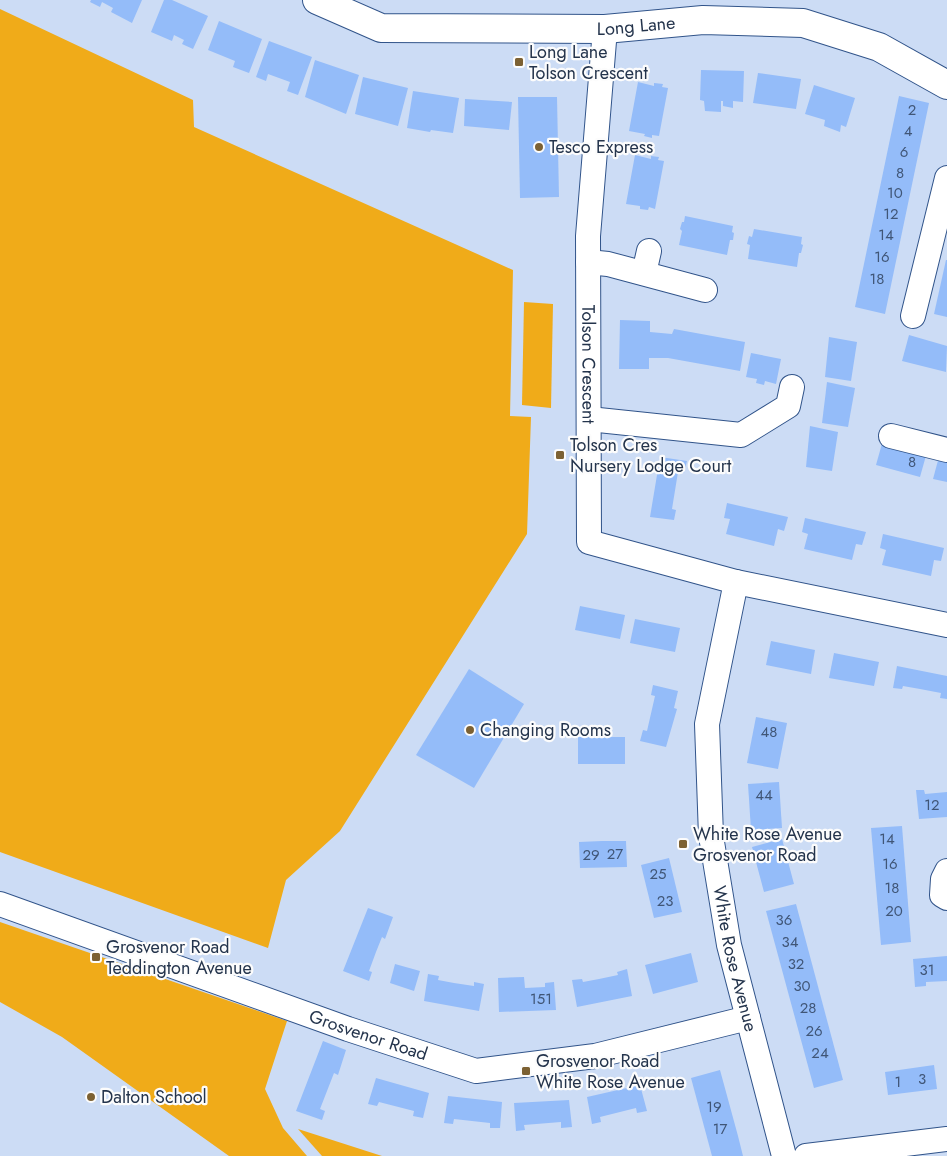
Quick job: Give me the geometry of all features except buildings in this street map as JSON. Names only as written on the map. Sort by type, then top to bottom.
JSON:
[{"type":"street","name":"Long Lane","points":[[317,0],[381,28],[605,29],[703,20],[803,23],[879,47],[947,84]]},
{"type":"street","name":"Tolson Crescent","points":[[605,29],[588,236],[589,542],[736,582],[947,626]]},
{"type":"street","points":[[913,316],[947,178]]},
{"type":"street","points":[[588,262],[608,264],[647,262],[705,290]]},
{"type":"street","points":[[588,419],[741,435],[788,406],[792,387]]},
{"type":"street","points":[[890,436],[947,450]]},
{"type":"street","name":"White Rose Avenue","points":[[736,582],[707,724],[711,836],[729,945],[784,1156]]},
{"type":"street","points":[[947,871],[943,879],[942,895],[947,898]]},
{"type":"street","name":"Grosvenor Road","points":[[0,904],[348,1030],[476,1071],[595,1056],[748,1018]]},
{"type":"street","points":[[806,1156],[947,1139]]},
{"type":"shaded area","points":[[0,9],[193,100],[194,127],[513,270],[510,416],[531,417],[527,534],[340,831],[286,880],[268,948],[0,852]]},
{"type":"shaded area","points":[[524,302],[553,304],[551,408],[522,405]]},
{"type":"shaded area","points":[[0,922],[287,1021],[265,1089],[283,1128],[307,1156],[229,1156],[62,1037],[0,1002]]},
{"type":"shaded area","points":[[298,1129],[382,1156],[322,1156]]},
{"type":"place","name":"Long Lane Tolson Crescent","points":[[519,62]]},
{"type":"place","name":"Tesco Express","points":[[539,147]]},
{"type":"place","name":"Tolson Cres Nursery Lodge Court","points":[[560,455]]},
{"type":"place","name":"Changing Rooms","points":[[470,730]]},
{"type":"place","name":"White Rose Avenue Grosvenor Road","points":[[683,844]]},
{"type":"place","name":"Grosvenor Road Teddington Avenue","points":[[96,957]]},
{"type":"place","name":"Grosvenor Road White Rose Avenue","points":[[526,1071]]},
{"type":"place","name":"Dalton School","points":[[91,1097]]}]
